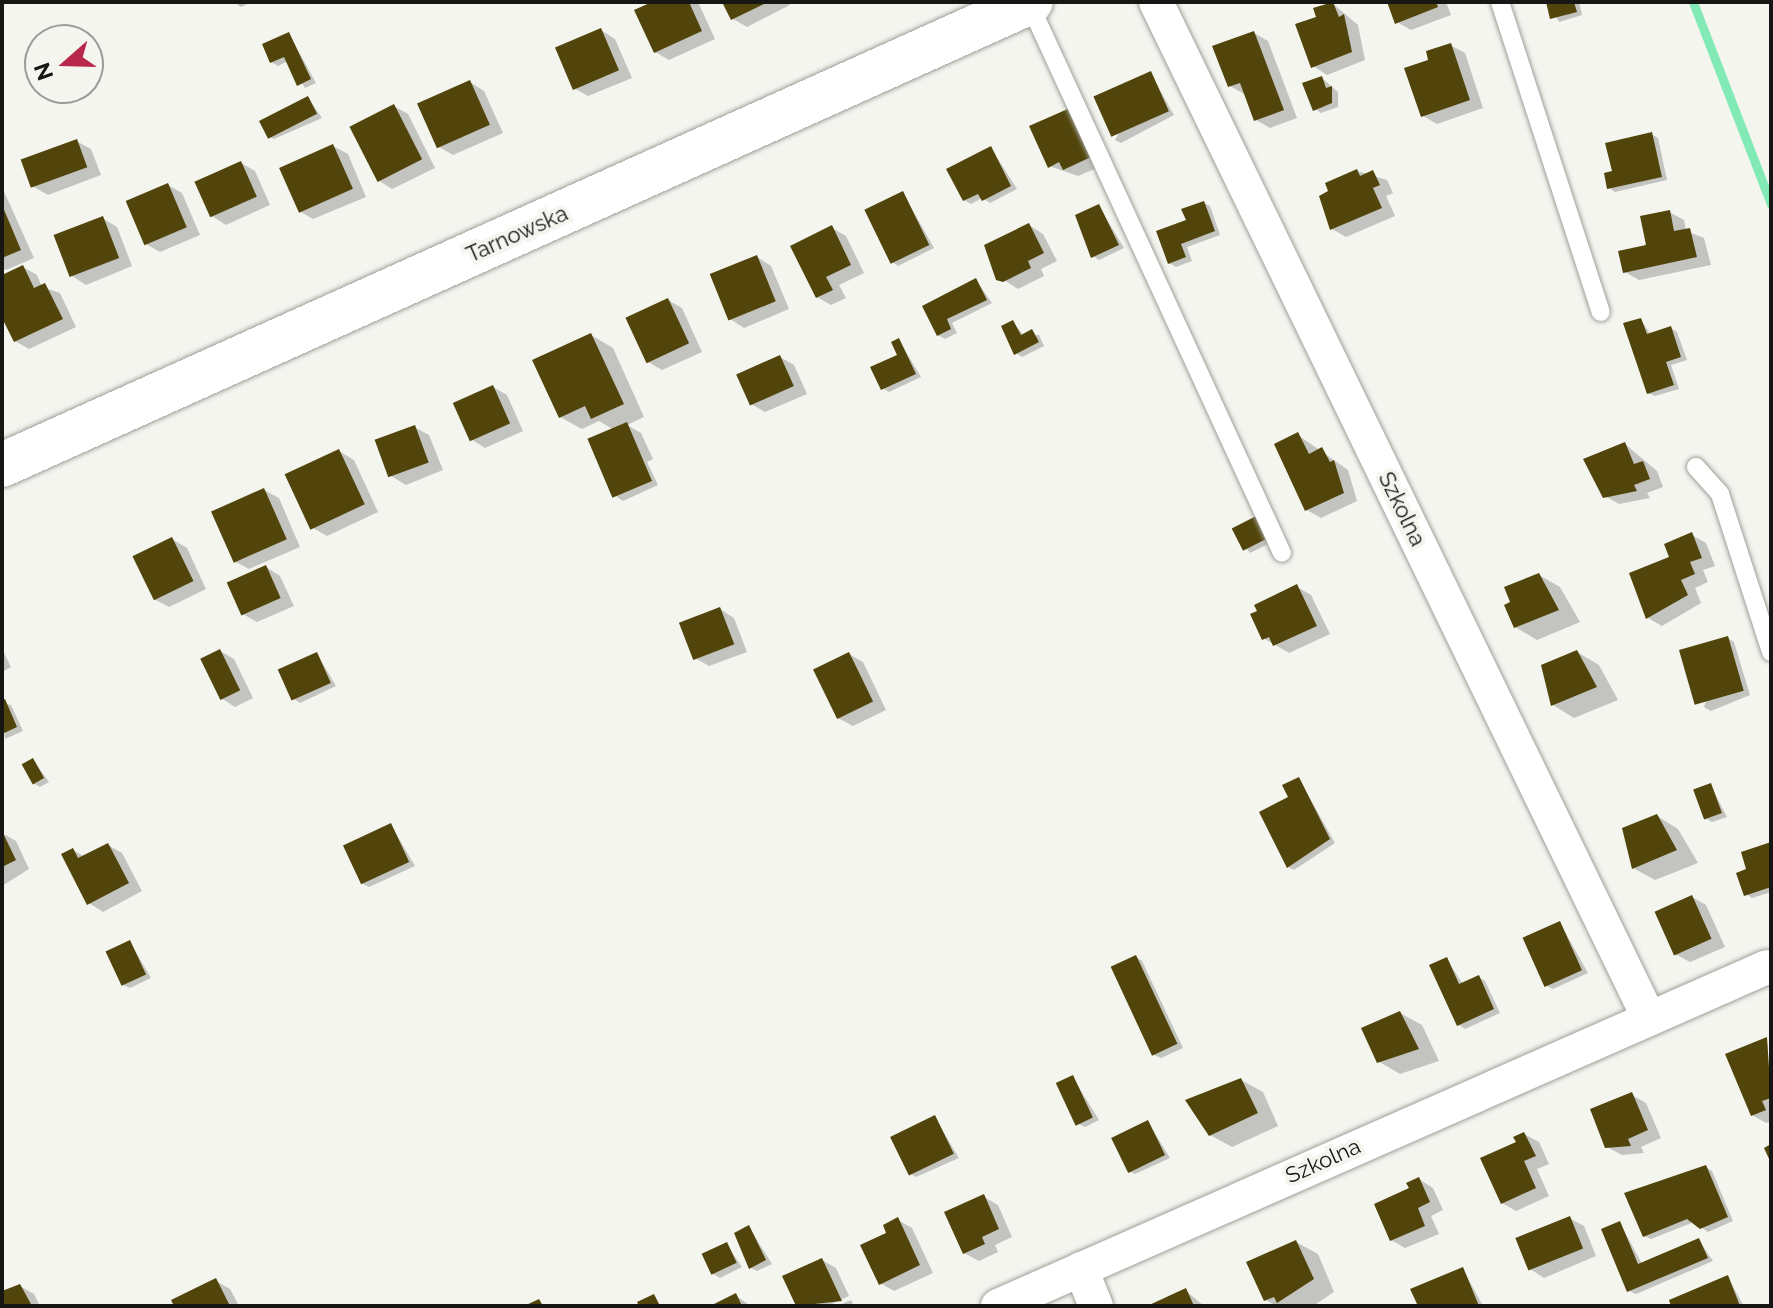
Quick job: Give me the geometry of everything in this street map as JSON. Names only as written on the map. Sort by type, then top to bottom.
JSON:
[{"type":"street","name":"Tarnowska","points":[[2,465],[1030,2]]},
{"type":"street","name":"Szkolna","points":[[1156,2],[1648,1016]]},
{"type":"street","name":"Szkolna","points":[[998,1306],[1648,1016],[1769,966]]},
{"type":"street","points":[[1081,1269],[1096,1306]]},
{"type":"lane","points":[[1030,2],[1282,553]]},
{"type":"lane","points":[[1500,2],[1601,312]]},
{"type":"lane","points":[[1696,467],[1720,494],[1771,652]]},
{"type":"building","points":[[652,2],[689,2],[702,31],[654,53],[634,10]]},
{"type":"building","points":[[722,2],[768,2],[731,20]]},
{"type":"building","points":[[1333,2],[1339,17],[1344,14],[1352,52],[1311,68],[1295,24],[1316,17],[1313,8]]},
{"type":"building","points":[[1387,2],[1436,2],[1438,7],[1395,24]]},
{"type":"building","points":[[1546,2],[1574,2],[1577,12],[1550,19]]},
{"type":"building","points":[[601,28],[619,70],[573,90],[555,48]]},
{"type":"building","points":[[1254,31],[1284,110],[1254,121],[1240,83],[1228,87],[1212,46]]},
{"type":"building","points":[[289,32],[311,79],[297,86],[284,57],[270,63],[262,44]]},
{"type":"building","points":[[1451,43],[1470,100],[1421,117],[1404,68],[1428,60],[1426,51]]},
{"type":"building","points":[[1151,71],[1169,111],[1111,137],[1093,97]]},
{"type":"building","points":[[1322,76],[1326,88],[1332,86],[1332,103],[1313,111],[1302,83]]},
{"type":"building","points":[[470,80],[490,125],[437,148],[417,104]]},
{"type":"building","points":[[308,96],[317,114],[268,139],[259,121]]},
{"type":"building","points":[[394,104],[422,159],[378,182],[349,127]]},
{"type":"building","points":[[1070,108],[1091,157],[1063,170],[1059,162],[1048,168],[1029,126]]},
{"type":"building","points":[[1652,132],[1662,177],[1607,189],[1604,173],[1612,171],[1605,143]]},
{"type":"building","points":[[77,139],[87,167],[31,188],[21,160]]},
{"type":"building","points":[[333,144],[353,189],[299,213],[279,168]]},
{"type":"building","points":[[991,146],[1011,186],[982,201],[978,194],[963,201],[946,169]]},
{"type":"building","points":[[241,161],[257,197],[210,217],[194,182]]},
{"type":"building","points":[[1357,169],[1360,176],[1373,170],[1380,185],[1373,188],[1382,208],[1330,230],[1319,196],[1328,191],[1325,183]]},
{"type":"building","points":[[168,183],[187,227],[144,245],[126,201]]},
{"type":"building","points":[[903,191],[929,245],[891,264],[864,210]]},
{"type":"building","points":[[1204,201],[1215,231],[1181,244],[1186,257],[1168,264],[1156,231],[1186,220],[1181,209]]},
{"type":"building","points":[[1099,204],[1119,245],[1091,258],[1075,215]]},
{"type":"building","points":[[2,205],[21,250],[2,258]]},
{"type":"building","points":[[1670,210],[1674,231],[1690,228],[1697,257],[1623,273],[1618,251],[1646,245],[1640,216]]},
{"type":"building","points":[[103,216],[119,258],[70,277],[54,235]]},
{"type":"building","points":[[1029,223],[1044,253],[1028,261],[1031,268],[1003,282],[996,280],[984,245]]},
{"type":"building","points":[[832,225],[851,265],[826,277],[833,290],[816,298],[790,246]]},
{"type":"building","points":[[757,255],[776,301],[728,320],[710,274]]},
{"type":"building","points":[[23,265],[34,288],[45,283],[63,319],[14,342],[2,318],[2,275]]},
{"type":"building","points":[[976,278],[987,300],[947,319],[951,329],[937,336],[922,306]]},
{"type":"building","points":[[668,298],[689,343],[647,363],[625,318]]},
{"type":"building","points":[[1641,318],[1647,334],[1671,326],[1681,357],[1666,362],[1674,385],[1647,394],[1623,323]]},
{"type":"building","points":[[1013,320],[1021,335],[1032,329],[1039,342],[1014,355],[1001,326]]},
{"type":"building","points":[[591,333],[624,404],[591,419],[585,406],[559,418],[532,360]]},
{"type":"building","points":[[899,338],[916,374],[881,390],[870,367],[897,355],[891,342]]},
{"type":"building","points":[[780,355],[794,386],[750,406],[736,375]]},
{"type":"building","points":[[493,385],[510,423],[470,441],[453,403]]},
{"type":"building","points":[[627,422],[652,481],[612,498],[587,439]]},
{"type":"building","points":[[415,425],[429,463],[388,477],[375,440]]},
{"type":"building","points":[[1298,432],[1309,454],[1322,447],[1330,462],[1334,460],[1344,493],[1305,511],[1274,444]]},
{"type":"building","points":[[1625,442],[1634,464],[1643,461],[1650,479],[1634,485],[1637,491],[1603,498],[1583,459]]},
{"type":"building","points":[[339,449],[365,504],[310,530],[285,474]]},
{"type":"building","points":[[264,488],[287,539],[234,563],[211,512]]},
{"type":"building","points":[[1262,513],[1273,535],[1243,551],[1232,528]]},
{"type":"building","points":[[1692,532],[1702,558],[1690,562],[1695,574],[1681,580],[1688,595],[1646,619],[1629,573],[1669,557],[1664,544]]},
{"type":"building","points":[[172,537],[193,581],[154,600],[132,556]]},
{"type":"building","points":[[266,565],[281,598],[241,615],[227,582]]},
{"type":"building","points":[[1539,573],[1559,610],[1514,628],[1504,605],[1510,602],[1504,587]]},
{"type":"building","points":[[1297,584],[1317,626],[1273,646],[1269,637],[1262,640],[1250,614],[1257,611],[1254,605]]},
{"type":"building","points":[[720,607],[734,644],[693,660],[679,623]]},
{"type":"building","points":[[1728,636],[1744,691],[1695,705],[1679,650]]},
{"type":"building","points":[[220,649],[240,690],[220,700],[200,659]]},
{"type":"building","points":[[1577,650],[1597,687],[1551,706],[1541,665]]},
{"type":"building","points":[[317,652],[331,683],[292,701],[278,669]]},
{"type":"building","points":[[849,652],[873,701],[837,719],[813,670]]},
{"type":"building","points":[[5,699],[17,727],[2,734],[2,700]]},
{"type":"building","points":[[33,758],[44,778],[33,784],[22,764]]},
{"type":"building","points":[[1299,777],[1330,839],[1287,868],[1259,812],[1288,797],[1282,785]]},
{"type":"building","points":[[1711,783],[1722,813],[1704,820],[1693,789]]},
{"type":"building","points":[[1657,814],[1677,850],[1632,869],[1622,828]]},
{"type":"building","points":[[391,823],[409,862],[361,884],[343,845]]},
{"type":"building","points":[[2,831],[16,860],[2,867]]},
{"type":"building","points":[[1771,842],[1771,887],[1744,896],[1736,873],[1746,869],[1741,852]]},
{"type":"building","points":[[108,843],[129,883],[87,905],[61,854],[73,848],[78,858]]},
{"type":"building","points":[[1692,895],[1712,939],[1674,956],[1655,912]]},
{"type":"building","points":[[1560,921],[1582,970],[1545,987],[1523,938]]},
{"type":"building","points":[[130,940],[146,974],[122,986],[106,951]]},
{"type":"building","points":[[1136,955],[1177,1044],[1152,1056],[1111,967]]},
{"type":"building","points":[[1447,957],[1459,984],[1479,975],[1494,1009],[1457,1026],[1429,965]]},
{"type":"building","points":[[1400,1011],[1419,1049],[1377,1063],[1361,1028]]},
{"type":"building","points":[[1767,1037],[1771,1098],[1762,1101],[1766,1110],[1751,1116],[1725,1054]]},
{"type":"building","points":[[1073,1075],[1093,1118],[1076,1126],[1056,1083]]},
{"type":"building","points":[[1241,1078],[1258,1113],[1209,1136],[1185,1100]]},
{"type":"building","points":[[1632,1092],[1648,1130],[1628,1139],[1631,1146],[1605,1148],[1590,1109]]},
{"type":"building","points":[[935,1115],[954,1154],[909,1176],[890,1137]]},
{"type":"building","points":[[1148,1120],[1165,1155],[1128,1173],[1111,1138]]},
{"type":"building","points":[[1524,1132],[1536,1156],[1524,1161],[1536,1188],[1501,1204],[1480,1158],[1516,1142],[1513,1137]]},
{"type":"building","points":[[1771,1144],[1771,1163],[1764,1148]]},
{"type":"building","points":[[1706,1165],[1728,1217],[1700,1229],[1687,1219],[1643,1237],[1624,1193]]},
{"type":"building","points":[[1419,1177],[1430,1202],[1418,1208],[1425,1226],[1390,1241],[1374,1204],[1409,1188],[1406,1183]]},
{"type":"building","points":[[984,1194],[999,1229],[982,1237],[985,1244],[963,1254],[944,1212]]},
{"type":"building","points":[[1570,1216],[1583,1248],[1528,1271],[1515,1238]]},
{"type":"building","points":[[898,1217],[920,1265],[879,1285],[860,1245],[886,1233],[883,1225]]},
{"type":"building","points":[[1620,1221],[1638,1264],[1699,1238],[1708,1258],[1627,1292],[1601,1229]]},
{"type":"building","points":[[749,1225],[766,1260],[749,1269],[734,1233]]},
{"type":"building","points":[[1296,1240],[1314,1279],[1277,1303],[1274,1297],[1264,1301],[1246,1262]]},
{"type":"building","points":[[727,1242],[737,1263],[711,1275],[702,1254]]},
{"type":"building","points":[[822,1258],[842,1301],[796,1306],[782,1276]]},
{"type":"building","points":[[1463,1267],[1479,1306],[1418,1306],[1410,1289]]},
{"type":"building","points":[[1728,1275],[1740,1306],[1671,1306],[1669,1300]]},
{"type":"building","points":[[216,1278],[230,1306],[174,1306],[171,1300]]},
{"type":"building","points":[[20,1284],[32,1306],[2,1306],[2,1291]]},
{"type":"building","points":[[1186,1288],[1194,1306],[1147,1306]]},
{"type":"building","points":[[736,1293],[742,1306],[710,1306]]},
{"type":"building","points":[[654,1294],[660,1306],[639,1306],[637,1302]]},
{"type":"building","points":[[539,1299],[543,1306],[524,1306]]},
{"type":"waterway","points":[[1693,2],[1771,204]]}]
